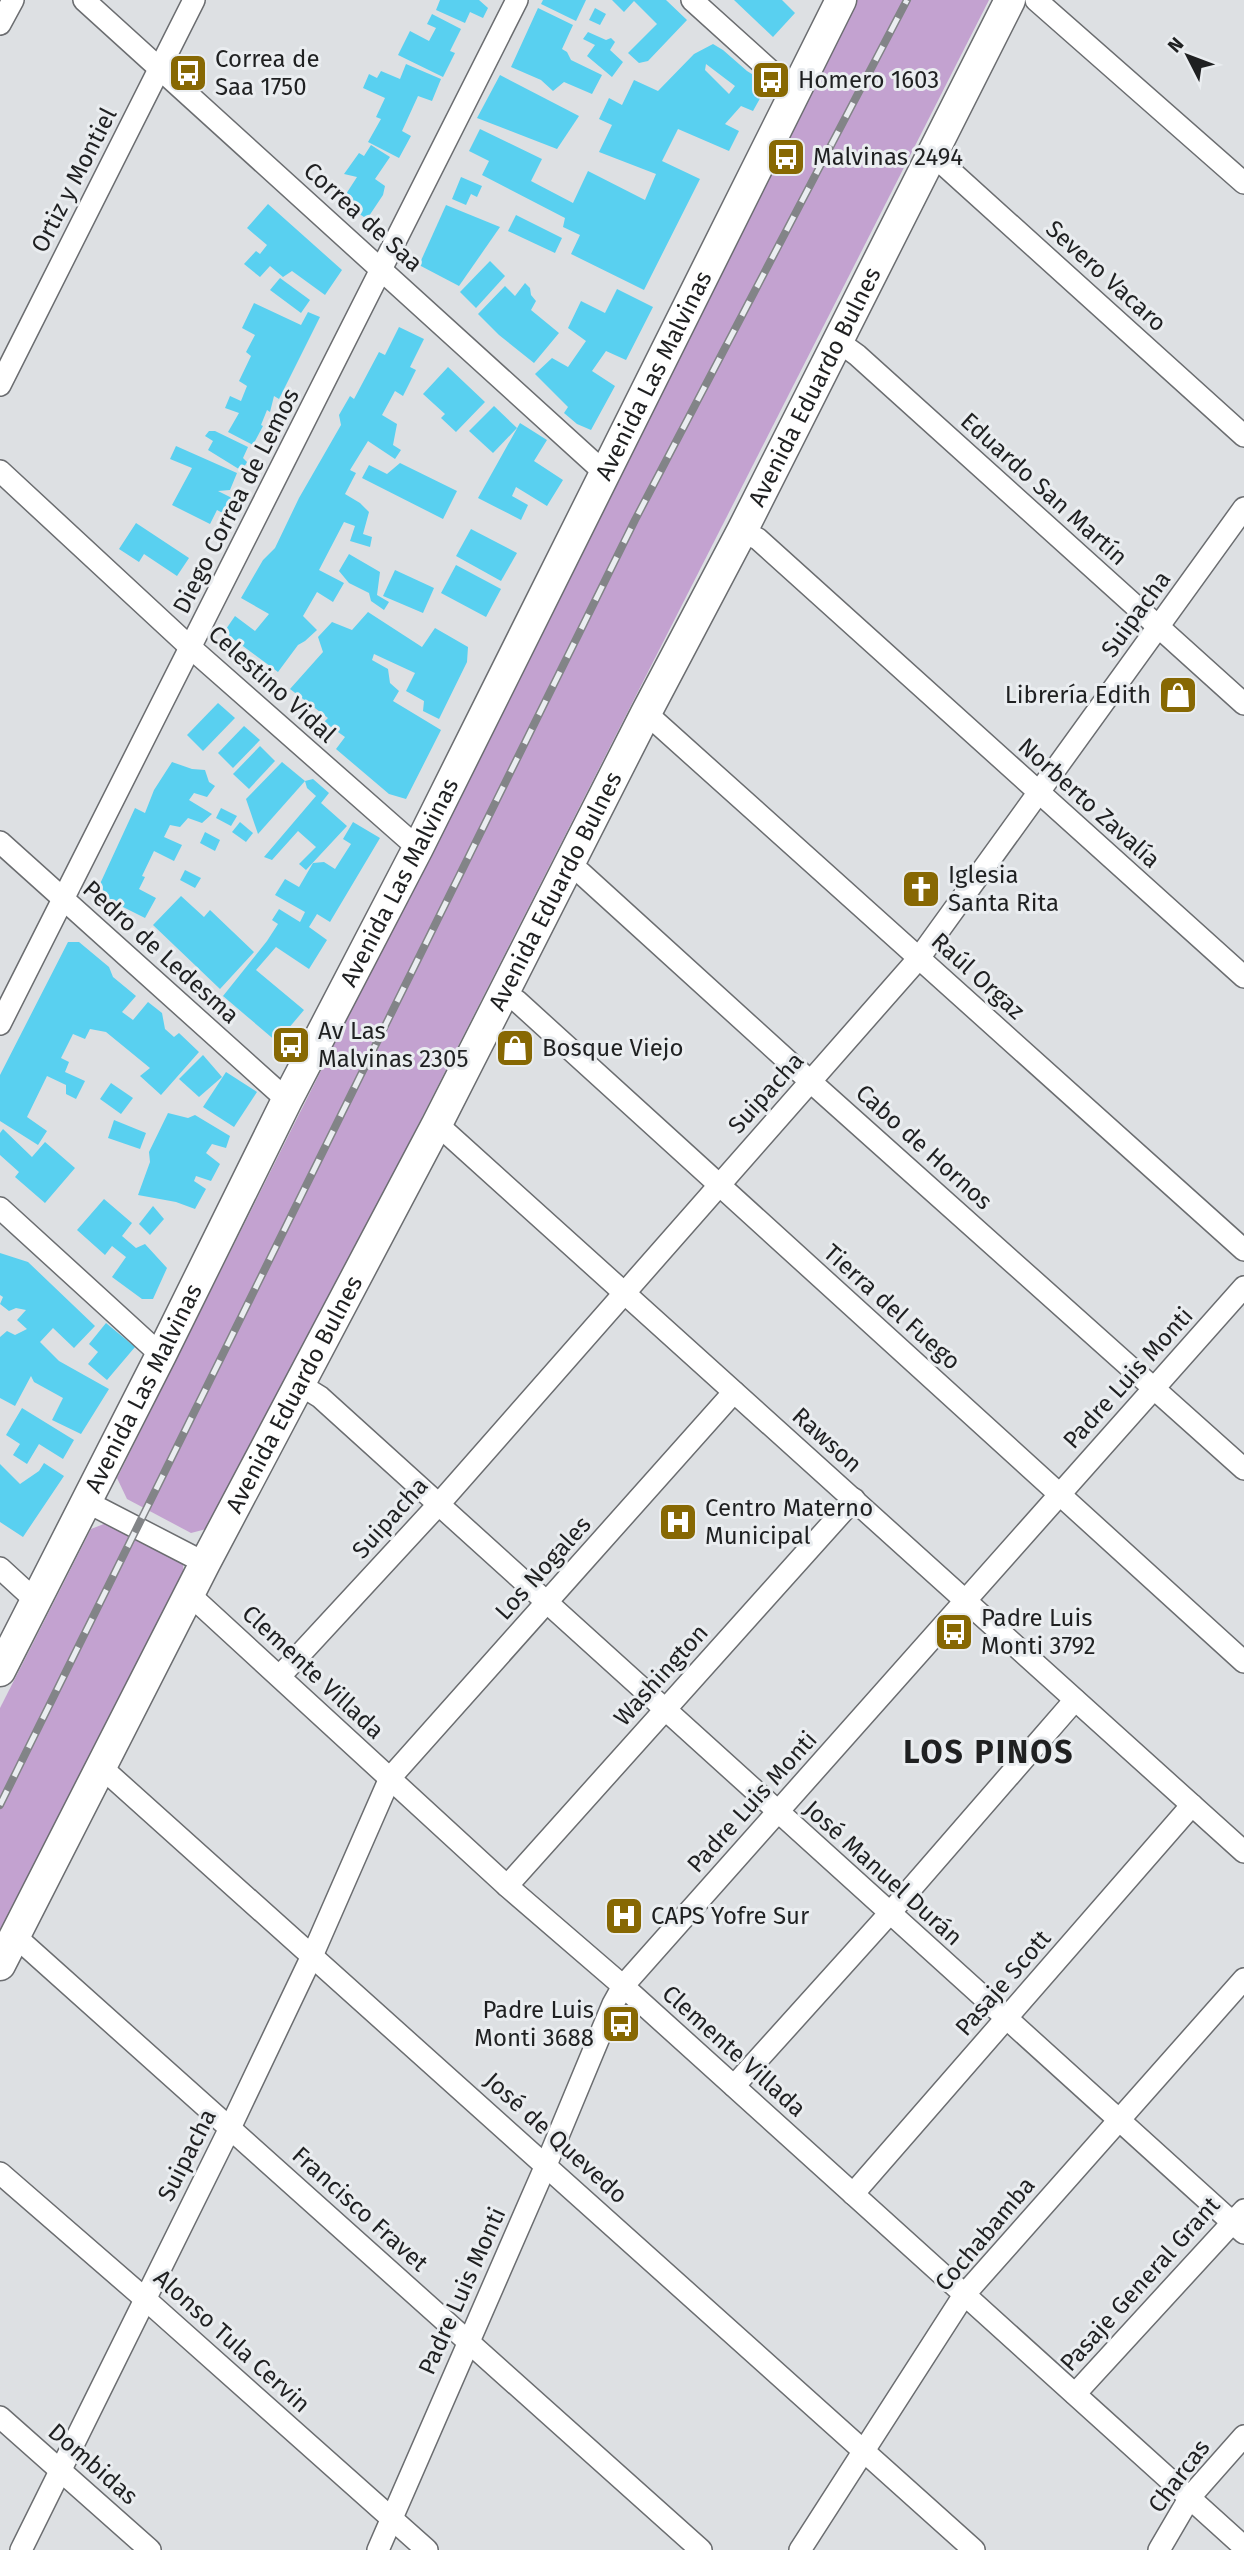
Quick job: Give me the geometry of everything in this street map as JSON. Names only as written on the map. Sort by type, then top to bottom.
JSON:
[{"type":"main road","name":"Avenida Las Malvinas","points":[[0,1671],[287,1100],[418,848],[841,0]]},
{"type":"main road","name":"Avenida Eduardo Bulnes","points":[[0,1965],[205,1563],[437,1124],[646,713],[742,531],[1010,0]]},
{"type":"street","points":[[0,24],[13,0]]},
{"type":"street","name":"Correa de Saa","points":[[84,0],[606,474]]},
{"type":"street","name":"Ortiz y Montiel","points":[[0,384],[194,0]]},
{"type":"street","name":"Diego Correa de Lemos","points":[[0,1024],[517,0]]},
{"type":"street","points":[[692,0],[795,93]]},
{"type":"street","points":[[1036,0],[1244,183]]},
{"type":"street","name":"Severo Vacaro","points":[[933,155],[1244,436]]},
{"type":"street","name":"Eduardo San Martín","points":[[839,342],[857,355],[1244,704]]},
{"type":"street","name":"Celestino Vidal","points":[[0,471],[191,648],[418,848]]},
{"type":"street","name":"Suipacha","points":[[280,1676],[439,1504],[919,958],[1244,508]]},
{"type":"street","name":"Norberto Zavalía","points":[[742,531],[758,539],[1244,977]]},
{"type":"street","name":"Raúl Orgaz","points":[[646,713],[1244,1250]]},
{"type":"street","name":"Pedro de Ledesma","points":[[0,842],[287,1100]]},
{"type":"street","name":"Cabo de Hornos","points":[[569,865],[1244,1469]]},
{"type":"street","name":"Tierra del Fuego","points":[[503,992],[517,1001],[1244,1662]]},
{"type":"street","name":"Rawson","points":[[437,1124],[1244,1852]]},
{"type":"street","points":[[0,1208],[161,1355]]},
{"type":"street","name":"Padre Luis Monti","points":[[378,2550],[546,2165],[612,2004],[623,1986],[1244,1287]]},
{"type":"street","name":"José Manuel Durán","points":[[299,1384],[320,1397],[439,1504],[1117,2120],[1240,2222]]},
{"type":"street","name":"Los Nogales","points":[[390,1778],[734,1392]]},
{"type":"street","name":"Washington","points":[[507,1886],[854,1499]]},
{"type":"street","points":[[87,1502],[205,1563]]},
{"type":"street","points":[[0,1568],[36,1601]]},
{"type":"street","name":"Clemente Villada","points":[[189,1594],[507,1886],[623,1986],[1244,2547]]},
{"type":"street","points":[[734,2086],[889,1914],[1075,1700]]},
{"type":"street","name":"José de Quevedo","points":[[101,1768],[974,2550]]},
{"type":"street","name":"Suipacha","points":[[21,2550],[230,2128],[312,1956],[390,1778]]},
{"type":"street","name":"Pasaje Scott","points":[[853,2194],[1192,1805]]},
{"type":"street","name":"Francisco Fravet","points":[[15,1936],[701,2550]]},
{"type":"street","name":"Cochabamba","points":[[800,2550],[964,2295],[1244,1979]]},
{"type":"street","name":"Alonso Tula Cervin","points":[[0,2173],[145,2298],[427,2550]]},
{"type":"street","name":"Pasaje General Grant","points":[[1075,2394],[1240,2222]]},
{"type":"street","name":"Dombidas","points":[[0,2417],[150,2550]]},
{"type":"street","name":"Charcas","points":[[1159,2550],[1190,2497],[1244,2436]]},
{"type":"shaded area","points":[[857,0],[989,0],[214,1527],[191,1533],[127,1499],[117,1478]]},
{"type":"shaded area","points":[[109,1522],[183,1560],[184,1590],[0,1954],[0,1708],[91,1529]]},
{"type":"building","points":[[440,0],[479,0],[488,8],[483,18],[470,12],[465,23],[436,10]]},
{"type":"building","points":[[543,0],[586,0],[576,21],[541,4]]},
{"type":"building","points":[[612,0],[666,0],[687,20],[648,61],[639,63],[628,53],[657,24],[634,1],[624,12]]},
{"type":"building","points":[[734,0],[782,0],[795,13],[773,37]]},
{"type":"building","points":[[538,8],[573,25],[562,49],[571,60],[602,75],[592,94],[564,82],[553,91],[541,80],[511,67]]},
{"type":"building","points":[[595,8],[606,14],[600,25],[589,20]]},
{"type":"building","points":[[432,14],[461,29],[450,51],[455,53],[443,77],[398,55],[410,31],[429,41],[436,28],[427,24]]},
{"type":"building","points":[[588,32],[606,40],[611,38],[615,42],[610,50],[623,62],[612,77],[587,56],[595,45],[583,39]]},
{"type":"building","points":[[713,44],[768,84],[753,111],[741,106],[725,124],[739,131],[729,151],[678,129],[662,161],[700,179],[644,290],[571,254],[580,235],[563,227],[565,218],[482,175],[489,161],[469,151],[480,129],[542,159],[531,181],[573,203],[588,171],[645,200],[656,174],[599,152],[612,125],[599,119],[609,98],[622,105],[634,80],[658,91],[694,54]],"holes":[[[706,64],[735,86],[729,94],[705,70]]]},
{"type":"building","points":[[406,64],[441,79],[432,101],[418,96],[402,131],[411,136],[399,158],[368,142],[381,119],[376,117],[385,98],[363,88],[369,74],[377,78],[381,71],[400,79]]},
{"type":"building","points":[[500,75],[579,116],[557,149],[477,118]]},
{"type":"building","points":[[371,145],[390,157],[375,179],[385,186],[383,195],[367,219],[349,207],[345,213],[337,208],[357,177],[344,174],[359,153],[364,156]]},
{"type":"building","points":[[461,177],[482,186],[477,197],[471,194],[466,205],[452,199]]},
{"type":"building","points":[[268,204],[342,270],[325,295],[292,271],[283,277],[270,266],[260,277],[244,264],[256,251],[260,254],[267,245],[247,228]]},
{"type":"building","points":[[446,205],[500,227],[459,286],[419,265]]},
{"type":"building","points":[[516,215],[562,238],[555,253],[508,231]]},
{"type":"building","points":[[490,261],[505,276],[476,308],[460,292]]},
{"type":"building","points":[[280,278],[310,300],[301,313],[270,290]]},
{"type":"building","points":[[525,283],[536,301],[531,310],[559,333],[534,363],[478,314],[505,286],[515,296]]},
{"type":"building","points":[[617,289],[653,307],[626,360],[606,351],[592,371],[615,386],[591,430],[577,424],[564,413],[568,407],[535,374],[552,358],[568,367],[586,341],[568,328],[581,301],[605,313]]},
{"type":"building","points":[[254,303],[301,325],[308,312],[320,317],[279,399],[274,396],[270,412],[267,410],[261,425],[263,426],[253,445],[228,432],[239,413],[225,408],[230,396],[241,401],[247,386],[239,381],[251,356],[246,352],[255,335],[242,328]]},
{"type":"building","points":[[399,327],[424,339],[410,367],[416,370],[403,396],[395,391],[382,415],[397,424],[393,445],[401,450],[395,459],[368,441],[350,470],[356,473],[345,494],[369,512],[363,534],[372,537],[370,547],[350,541],[355,526],[344,522],[319,570],[344,583],[333,602],[317,592],[303,616],[317,630],[298,645],[278,672],[224,632],[235,616],[255,631],[269,614],[241,598],[263,560],[275,548],[299,498],[341,425],[339,415],[350,396],[354,399],[379,352],[385,355]]},
{"type":"building","points":[[448,367],[485,402],[456,432],[441,418],[445,414],[423,394]]},
{"type":"building","points":[[494,406],[517,428],[493,453],[469,431]]},
{"type":"building","points":[[520,423],[547,440],[534,461],[563,480],[547,506],[516,487],[512,496],[528,505],[521,520],[478,498]]},
{"type":"building","points":[[209,431],[215,431],[248,447],[243,458],[247,462],[242,471],[208,450],[213,441],[205,436]]},
{"type":"building","points":[[176,446],[237,473],[230,490],[218,491],[238,501],[230,517],[217,510],[210,524],[172,505],[192,468],[170,459]]},
{"type":"building","points":[[400,463],[457,491],[443,519],[362,478],[369,465],[387,474]]},
{"type":"building","points":[[136,523],[189,558],[177,576],[144,554],[139,562],[119,549]]},
{"type":"building","points":[[471,529],[517,553],[501,581],[456,556]]},
{"type":"building","points":[[349,554],[380,572],[377,595],[389,602],[384,610],[371,601],[369,593],[349,583],[339,571]]},
{"type":"building","points":[[456,565],[501,589],[486,617],[441,593]]},
{"type":"building","points":[[395,570],[434,588],[423,613],[383,596]]},
{"type":"building","points":[[368,612],[422,647],[435,628],[468,647],[467,662],[439,719],[423,711],[424,701],[406,691],[415,673],[374,654],[372,660],[388,669],[390,683],[399,691],[393,701],[441,730],[406,799],[389,794],[336,749],[345,737],[324,722],[328,718],[290,689],[323,652],[318,637],[332,622],[352,630]]},
{"type":"building","points":[[218,703],[235,718],[203,751],[187,735]]},
{"type":"building","points":[[244,726],[260,740],[233,768],[218,753]]},
{"type":"building","points":[[260,746],[275,761],[249,789],[233,774]]},
{"type":"building","points":[[172,762],[205,770],[209,782],[215,786],[207,797],[194,793],[189,800],[212,814],[202,823],[188,818],[180,827],[170,825],[164,837],[182,845],[174,861],[154,851],[139,889],[156,898],[145,918],[107,899],[99,886],[135,808],[145,813],[154,790]]},
{"type":"building","points":[[282,762],[305,781],[258,834],[246,799]]},
{"type":"building","points":[[313,779],[329,793],[321,803],[347,826],[306,870],[299,864],[316,847],[298,831],[272,860],[264,857],[316,796],[307,788],[305,781]]},
{"type":"building","points":[[221,808],[237,816],[231,826],[216,818]]},
{"type":"building","points":[[240,822],[253,833],[246,842],[232,832]]},
{"type":"building","points":[[353,822],[380,838],[330,922],[317,914],[309,927],[327,940],[309,969],[276,947],[256,970],[304,1010],[277,1042],[223,996],[278,924],[272,920],[279,909],[300,922],[305,912],[275,895],[285,879],[299,887],[313,863],[324,862],[335,869],[351,844],[343,839]]},
{"type":"building","points":[[205,832],[220,840],[215,851],[200,843]]},
{"type":"building","points":[[185,870],[201,878],[195,888],[180,880]]},
{"type":"building","points":[[181,896],[204,917],[210,910],[254,952],[220,989],[153,925]]},
{"type":"building","points":[[68,942],[79,942],[109,967],[113,977],[136,996],[122,1012],[133,1020],[148,1002],[162,1013],[165,1029],[174,1037],[179,1033],[199,1052],[161,1095],[140,1076],[150,1068],[106,1032],[90,1029],[85,1039],[73,1034],[61,1058],[69,1062],[65,1072],[85,1081],[76,1099],[66,1094],[66,1085],[47,1076],[27,1117],[47,1131],[38,1145],[0,1121],[0,1075]]},
{"type":"building","points":[[203,1055],[222,1077],[199,1097],[179,1079]]},
{"type":"building","points":[[226,1072],[257,1092],[234,1127],[203,1107]]},
{"type":"building","points":[[111,1083],[133,1098],[121,1114],[100,1099]]},
{"type":"building","points":[[168,1113],[188,1118],[195,1115],[230,1136],[226,1148],[212,1144],[206,1153],[220,1164],[211,1181],[196,1176],[194,1181],[206,1189],[195,1209],[176,1202],[138,1195],[150,1162],[149,1152]]},
{"type":"building","points":[[114,1120],[146,1133],[140,1149],[108,1138]]},
{"type":"building","points":[[3,1129],[32,1157],[45,1142],[75,1168],[45,1203],[15,1177],[19,1172],[0,1155],[0,1133]]},
{"type":"building","points":[[104,1199],[132,1223],[122,1236],[136,1248],[145,1244],[167,1268],[153,1299],[142,1299],[112,1277],[126,1257],[112,1246],[105,1255],[77,1230]]},
{"type":"building","points":[[153,1206],[164,1219],[150,1235],[139,1224]]},
{"type":"building","points":[[0,1253],[28,1262],[95,1326],[74,1348],[53,1328],[40,1342],[59,1361],[109,1389],[81,1434],[52,1420],[63,1398],[34,1382],[31,1376],[15,1406],[0,1398],[0,1337],[7,1331],[15,1335],[27,1329],[17,1320],[26,1310],[16,1308],[9,1311],[0,1304],[3,1297],[0,1295]]},
{"type":"building","points":[[106,1323],[135,1347],[107,1380],[88,1364],[98,1352],[89,1344]]},
{"type":"building","points":[[22,1408],[74,1440],[63,1459],[39,1444],[27,1464],[13,1455],[20,1444],[6,1435]]},
{"type":"building","points":[[44,1463],[64,1476],[23,1537],[0,1522],[0,1464],[20,1484],[39,1471]]},
{"type":"railway","points":[[0,1805],[635,520],[907,0]]},
{"type":"place","name":"Correa de Saa 1750","points":[[188,73]]},
{"type":"place","name":"Homero 1603","points":[[771,80]]},
{"type":"place","name":"Malvinas 2494","points":[[786,157]]},
{"type":"place","name":"Librería Edith","points":[[1178,695]]},
{"type":"place","name":"Iglesia Santa Rita","points":[[921,889]]},
{"type":"place","name":"Av Las Malvinas 2305","points":[[291,1045]]},
{"type":"place","name":"Bosque Viejo","points":[[515,1048]]},
{"type":"place","name":"Centro Materno Municipal","points":[[678,1522]]},
{"type":"place","name":"Padre Luis Monti 3792","points":[[954,1632]]},
{"type":"place","name":"CAPS Yofre Sur","points":[[624,1916]]},
{"type":"place","name":"Padre Luis Monti 3688","points":[[621,2024]]},
{"type":"district","name":"LOS PINOS","points":[[989,1752]]}]
